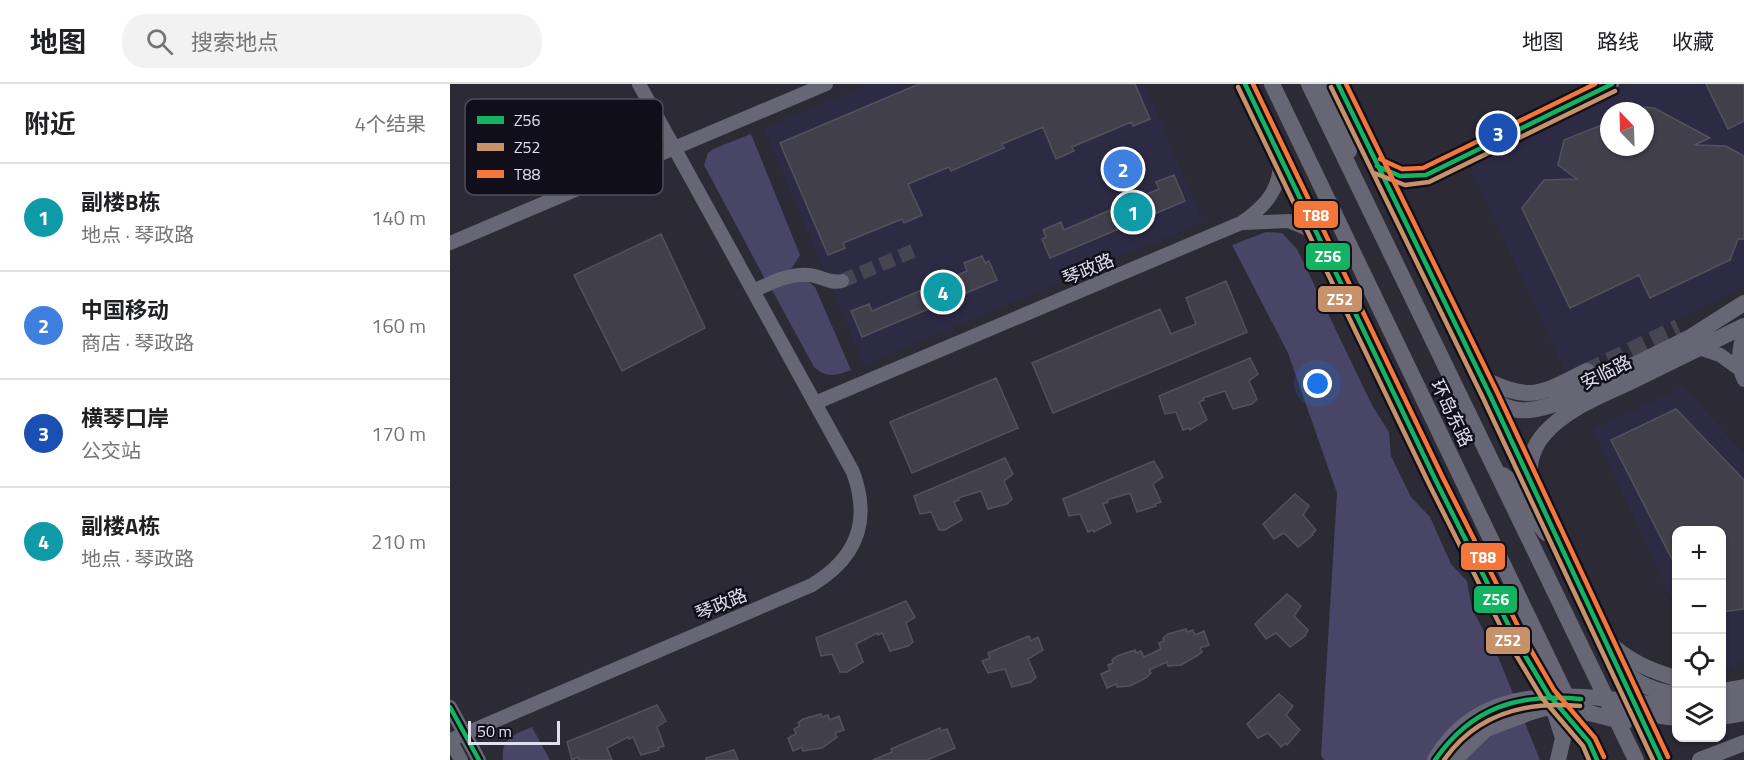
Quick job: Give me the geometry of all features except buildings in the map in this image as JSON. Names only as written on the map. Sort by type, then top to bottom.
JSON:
[{"type":"main road","points":[[1245,84],[1507,621],[1548,694],[1563,738],[1558,760]]},
{"type":"main road","points":[[1257,84],[1271,118],[1272,140]]},
{"type":"main road","name":"环岛东路","points":[[1272,84],[1598,760]]},
{"type":"main road","name":"环岛东路","points":[[1309,84],[1636,760]]},
{"type":"main road","points":[[1325,84],[1343,124],[1353,172]]},
{"type":"main road","points":[[1338,84],[1492,399],[1661,760]]},
{"type":"main road","name":"安临路","points":[[1492,399],[1514,411],[1534,410],[1552,405],[1689,338],[1744,303]]},
{"type":"main road","name":"安临路","points":[[1534,489],[1530,463],[1544,434],[1555,423],[1586,403],[1744,328]]},
{"type":"main road","points":[[1374,350],[1414,402],[1436,443],[1456,466]]},
{"type":"main road","points":[[1481,378],[1513,393],[1527,395],[1542,392],[1587,371]]},
{"type":"main road","points":[[1498,472],[1518,486],[1536,520],[1563,552]]},
{"type":"main road","points":[[1601,635],[1632,662],[1651,671],[1672,677]]},
{"type":"main road","points":[[1615,665],[1633,681],[1662,693],[1672,694]]},
{"type":"main road","points":[[1726,682],[1744,680]]},
{"type":"main road","points":[[1726,690],[1744,687]]},
{"type":"main road","points":[[1548,694],[1589,742]]},
{"type":"main road","points":[[1435,760],[1461,727],[1503,703],[1537,697],[1672,707]]},
{"type":"main road","points":[[1454,760],[1486,729],[1531,712],[1580,699],[1602,708],[1632,714],[1672,718]]},
{"type":"main road","points":[[1726,704],[1744,699]]},
{"type":"main road","points":[[1531,712],[1568,710],[1636,724],[1672,728]]},
{"type":"main road","points":[[1726,716],[1744,713]]},
{"type":"main road","points":[[1726,727],[1744,725]]},
{"type":"main road","points":[[1700,760],[1744,743]]},
{"type":"street","name":"琴政路","points":[[639,84],[647,99]]},
{"type":"street","points":[[663,154],[826,84]]},
{"type":"street","points":[[1377,166],[1396,176],[1408,179],[1426,175],[1612,84]]},
{"type":"street","name":"琴政路","points":[[450,740],[812,585],[828,575],[853,546],[862,508],[860,489],[853,471],[663,129]]},
{"type":"street","points":[[1241,223],[1263,208],[1275,190],[1281,173],[1280,156]]},
{"type":"street","points":[[450,243],[564,195]]},
{"type":"street","points":[[1241,223],[1265,220],[1289,221],[1317,233]]},
{"type":"street","name":"琴政路","points":[[815,403],[1241,223]]},
{"type":"street","points":[[753,291],[791,275],[813,275],[834,283],[842,281]]},
{"type":"street","points":[[1741,374],[1739,346],[1744,328]]},
{"type":"street","points":[[1699,348],[1720,356],[1741,374]]},
{"type":"street","points":[[450,707],[479,760]]},
{"type":"street","points":[[450,740],[461,760]]},
{"type":"shaded area","points":[[869,84],[1145,84],[1203,222],[864,365],[764,128]]},
{"type":"shaded area","points":[[1631,84],[1744,84],[1744,287],[1566,373],[1467,160]]},
{"type":"shaded area","points":[[751,134],[800,255],[792,268],[765,279],[704,165],[708,153],[713,149]]},
{"type":"shaded area","points":[[1266,232],[1282,233],[1297,249],[1372,405],[1389,432],[1391,456],[1411,497],[1430,517],[1451,564],[1467,581],[1472,609],[1499,659],[1540,760],[1324,760],[1321,755],[1337,493],[1288,353],[1232,245]]},
{"type":"shaded area","points":[[797,280],[807,280],[815,287],[851,370],[831,375],[814,367],[772,290]]},
{"type":"shaded area","points":[[1683,387],[1744,453],[1744,662],[1726,667],[1726,526],[1672,526],[1672,600],[1593,429]]},
{"type":"shaded area","points":[[532,727],[550,760],[503,760],[506,742]]},
{"type":"tunnel","points":[[842,281],[913,251]]},
{"type":"tunnel","points":[[1587,371],[1678,327]]},
{"type":"transit line","name":"Z56","points":[[1245,84],[1436,481],[1517,642],[1548,694],[1589,742],[1597,760]]},
{"type":"transit line","name":"T88","points":[[1253,84],[1443,478],[1524,638],[1554,690],[1595,738],[1604,757]]},
{"type":"transit line","name":"Z56","points":[[1338,84],[1490,395],[1661,760]]},
{"type":"transit line","name":"T88","points":[[1346,84],[1497,392],[1668,757]]},
{"type":"transit line","name":"T88","points":[[1380,159],[1402,169],[1423,168],[1595,84]]},
{"type":"transit line","name":"Z56","points":[[1377,166],[1400,176],[1426,175],[1612,84]]},
{"type":"transit line","name":"Z52","points":[[1238,87],[1429,484],[1510,645],[1542,698],[1583,746],[1589,760]]},
{"type":"transit line","name":"Z52","points":[[1331,87],[1483,398],[1653,760]]},
{"type":"transit line","name":"Z52","points":[[1374,173],[1405,185],[1429,182],[1615,91]]},
{"type":"transit line","name":"Z56","points":[[1435,760],[1465,727],[1498,707],[1537,699],[1581,699]]},
{"type":"transit line","name":"Z52","points":[[1444,760],[1472,731],[1504,714],[1522,708],[1580,706]]},
{"type":"transit line","name":"Z56","points":[[450,707],[479,760]]},
{"type":"place","name":"横琴口岸","points":[[1498,133]]},
{"type":"place","name":"中国移动","points":[[1123,169]]},
{"type":"place","name":"副楼B栋","points":[[1133,212]]},
{"type":"place","name":"副楼A栋","points":[[943,292]]}]
